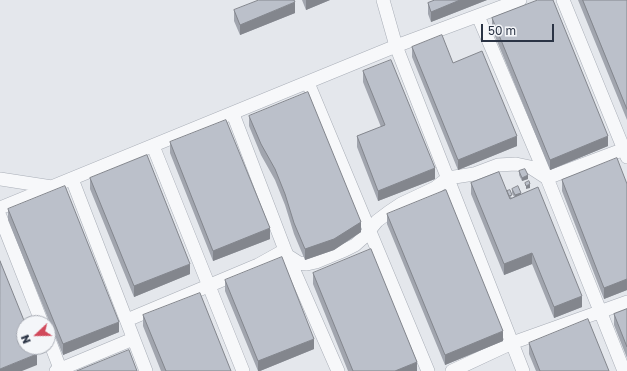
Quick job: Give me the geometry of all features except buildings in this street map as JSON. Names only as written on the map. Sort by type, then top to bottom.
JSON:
[{"type":"street","points":[[383,0],[396,46],[523,371]]},
{"type":"street","points":[[0,208],[233,114],[396,46],[520,0]]},
{"type":"street","points":[[547,178],[626,152],[563,0]]},
{"type":"street","points":[[478,16],[547,178],[624,371]]},
{"type":"street","points":[[308,83],[428,371]]},
{"type":"street","points":[[233,114],[286,253],[338,371]]},
{"type":"street","points":[[153,146],[242,371]]},
{"type":"street","points":[[286,253],[299,263],[307,264],[316,262],[355,245],[364,237],[377,221],[400,204],[435,188],[448,178],[474,174],[498,165],[516,164],[530,167],[547,178]]},
{"type":"street","points":[[0,178],[52,187]]},
{"type":"street","points":[[72,179],[146,371]]},
{"type":"street","points":[[0,216],[39,315]]},
{"type":"street","points":[[127,320],[286,253]]},
{"type":"street","points":[[452,371],[512,343],[627,302]]},
{"type":"street","points":[[55,355],[60,370],[133,339]]}]
